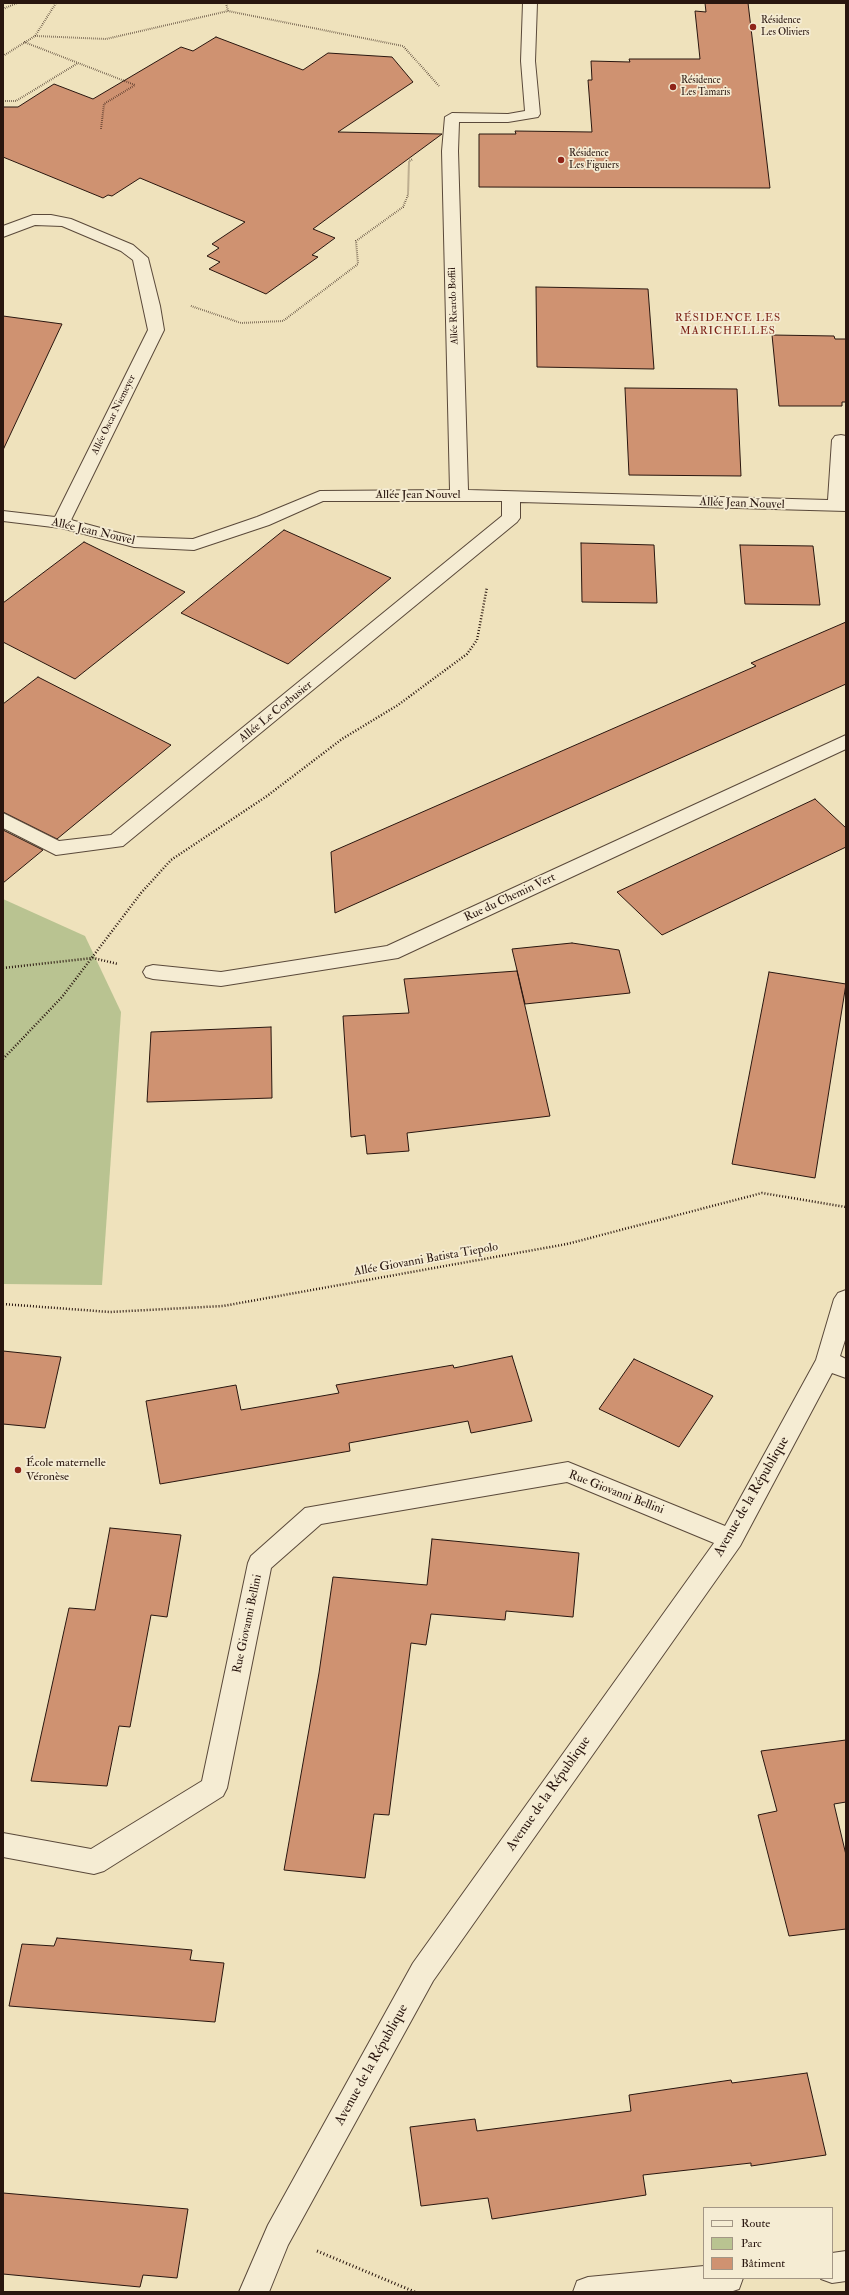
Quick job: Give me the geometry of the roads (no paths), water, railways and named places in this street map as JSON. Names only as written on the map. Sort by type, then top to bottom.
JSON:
[{"type":"street","name":"Allée Ricardo Boffil","points":[[459,495],[450,151],[452,117],[508,118],[533,114],[528,61],[530,3]]},
{"type":"street","name":"Allée Oscar Niemeyer","points":[[3,232],[33,220],[51,220],[65,222],[127,248],[140,258],[152,306],[156,330],[61,523]]},
{"type":"street","points":[[841,440],[841,506]]},
{"type":"street","name":"Allée Jean Nouvel","points":[[3,516],[61,523],[134,542],[194,545],[263,521],[320,496],[459,495],[841,506]]},
{"type":"street","name":"Allée Le Corbusier","points":[[3,820],[56,848],[116,841],[511,518],[511,497]]},
{"type":"street","name":"Rue du Chemin Vert","points":[[153,972],[221,980],[391,953],[846,741]]},
{"type":"street","name":"Avenue de la République","points":[[254,2292],[278,2235],[423,1972],[731,1539],[836,1365],[846,1299]]},
{"type":"street","name":"Rue Giovanni Bellini","points":[[3,1845],[94,1862],[214,1788],[260,1563],[314,1515],[568,1472],[731,1539]]},
{"type":"street","points":[[833,2268],[846,2266]]},
{"type":"street","points":[[588,2292],[718,2279]]},
{"type":"place","name":"Résidence Les Oliviers","points":[[753,27]]},
{"type":"place","name":"Résidence Les Tamaris","points":[[673,87]]},
{"type":"place","name":"Résidence Les Figuiers","points":[[561,160]]},
{"type":"place","name":"École maternelle Véronèse","points":[[18,1470]]},
{"type":"district","name":"RÉSIDENCE LES MARICHELLES","points":[[728,325]]}]
